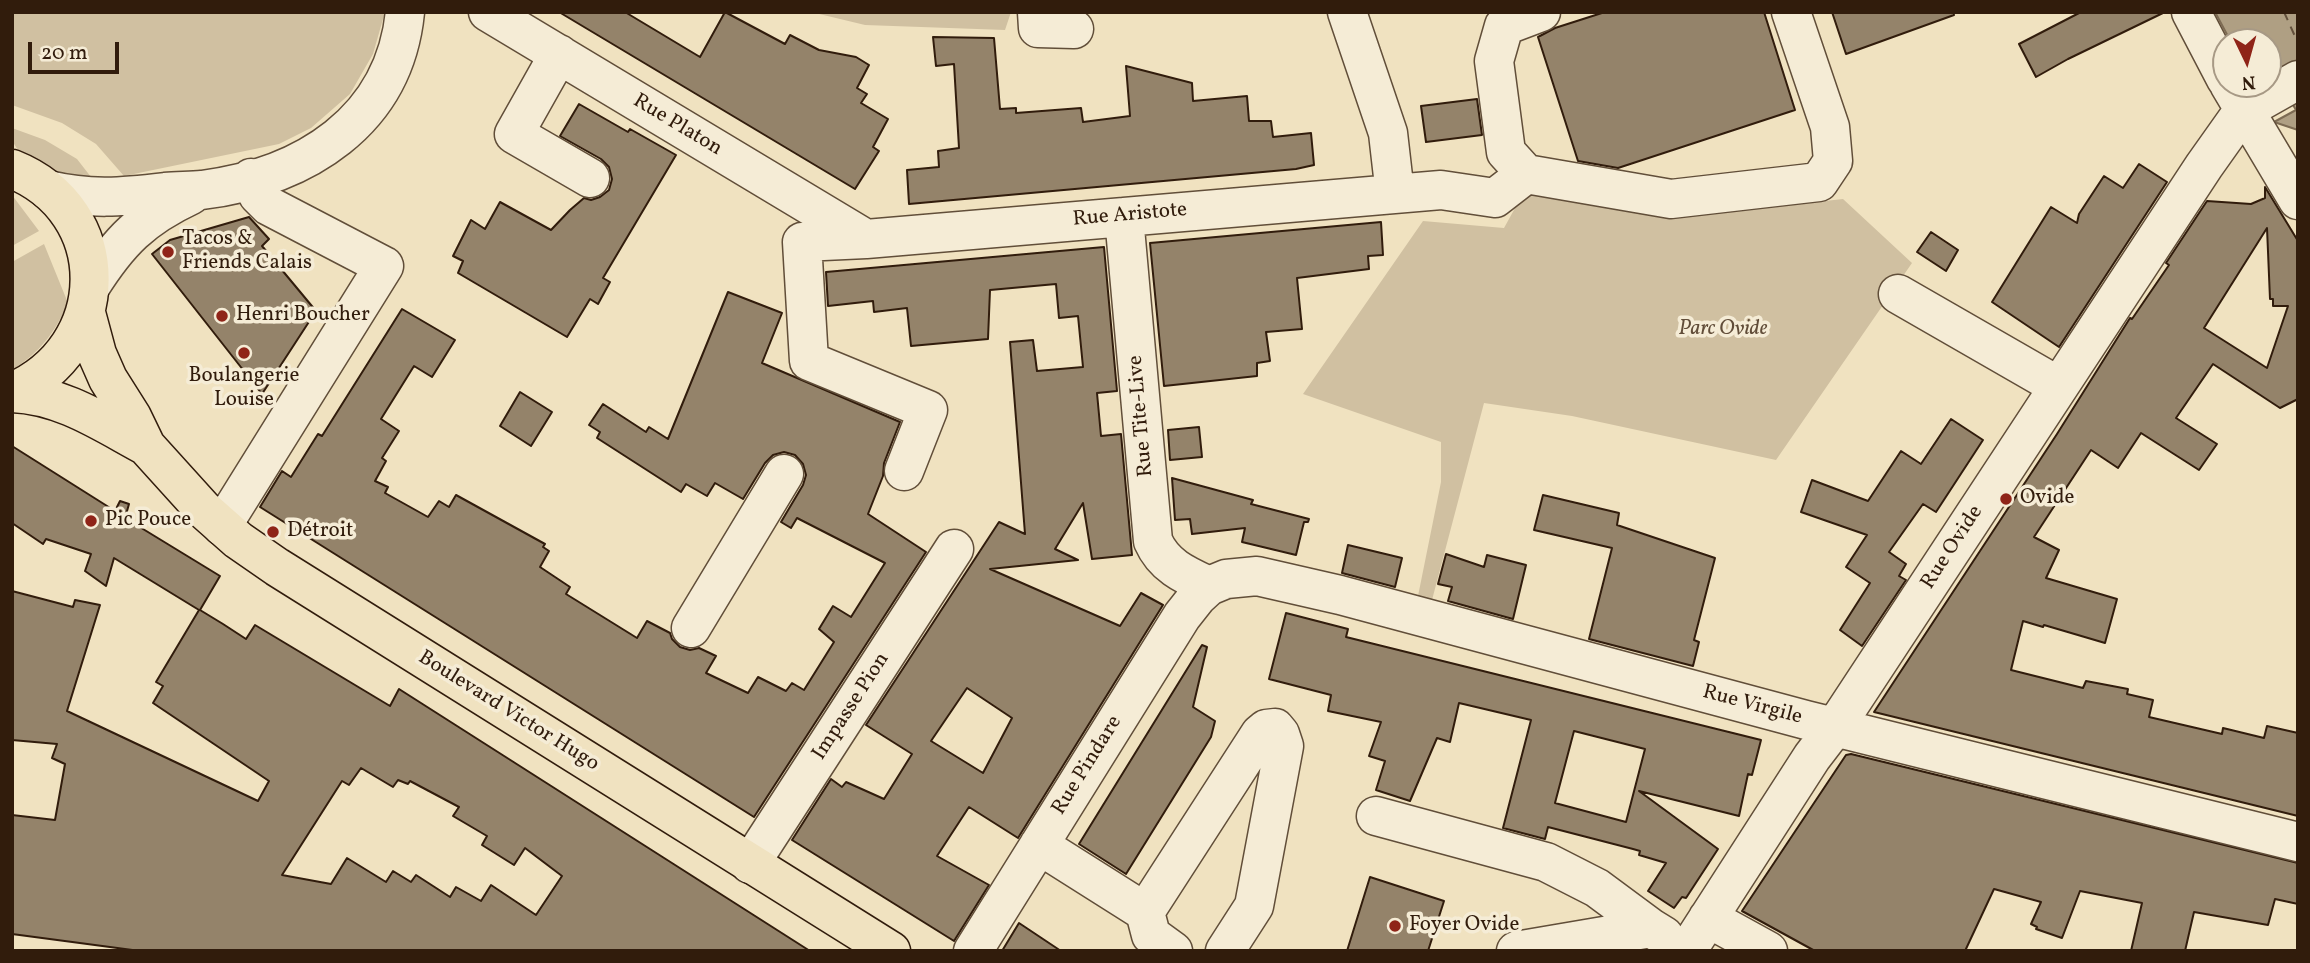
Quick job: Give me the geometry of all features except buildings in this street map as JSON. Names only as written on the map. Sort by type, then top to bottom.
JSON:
[{"type":"main road","name":"Boulevard Victor Hugo","points":[[12,169],[48,190],[72,217],[83,239],[89,263],[88,300],[97,354],[108,379],[132,417],[146,446],[222,526],[277,567],[891,951]]},
{"type":"main road","points":[[12,393],[53,367],[69,348],[88,300]]},
{"type":"main road","name":"Boulevard Victor Hugo","points":[[12,393],[38,396],[75,407],[146,446]]},
{"type":"street","points":[[48,190],[83,197],[107,198],[203,190],[289,167],[308,158],[334,141],[357,120],[375,98],[390,72],[405,12]]},
{"type":"street","name":"Rue Platon","points":[[488,12],[866,239]]},
{"type":"street","points":[[1037,12],[1038,28],[1074,29]]},
{"type":"street","points":[[1347,12],[1388,133],[1395,194]]},
{"type":"street","points":[[1541,12],[1504,26],[1494,61],[1506,152],[1526,173],[1671,200],[1819,183],[1833,161],[1830,127],[1791,12]]},
{"type":"street","points":[[2191,12],[2212,52]]},
{"type":"street","points":[[559,54],[514,134],[590,178]]},
{"type":"street","name":"Rue Ovide","points":[[1687,950],[2204,166],[2230,98]]},
{"type":"street","points":[[2237,98],[2298,200]]},
{"type":"street","name":"Rue Aristote","points":[[904,471],[928,410],[809,361],[802,242],[866,239],[1441,190],[1495,198],[1526,173]]},
{"type":"street","points":[[222,526],[383,266],[269,206],[258,195],[251,178]]},
{"type":"street","points":[[88,300],[118,245],[163,208],[203,190]]},
{"type":"street","name":"Rue Tite-Live","points":[[1124,217],[1153,541],[1158,554],[1171,567],[1209,586]]},
{"type":"street","points":[[1898,294],[2058,386]]},
{"type":"street","points":[[691,628],[784,474]]},
{"type":"street","name":"Impasse Pion","points":[[750,864],[954,549]]},
{"type":"street","name":"Rue Virgile","points":[[1209,586],[1226,579],[1257,576],[1340,595],[1835,727],[2298,842]]},
{"type":"street","name":"Rue Pindare","points":[[973,951],[1182,616],[1209,586]]},
{"type":"street","points":[[1145,912],[1260,734],[1266,729],[1275,728],[1284,746],[1254,906],[1225,951]]},
{"type":"street","points":[[1376,816],[1546,862],[1597,888],[1651,928],[1687,950]]},
{"type":"street","points":[[1039,845],[1145,912],[1151,935],[1172,951]]},
{"type":"street","points":[[1708,918],[1768,951]]},
{"type":"street","points":[[1516,951],[1651,928]]},
{"type":"green space","points":[[12,12],[385,12],[373,54],[350,94],[311,128],[279,144],[124,176],[96,144],[62,123],[12,105]]},
{"type":"green space","points":[[811,12],[1011,12],[1005,30],[865,25]]},
{"type":"green space","points":[[12,128],[45,140],[77,159],[98,186],[49,170],[25,156],[12,139]]},
{"type":"green space","name":"Parc Ovide","points":[[1525,190],[1706,214],[1843,199],[1912,263],[1776,460],[1572,416],[1484,403],[1432,600],[1418,596],[1441,482],[1441,442],[1303,394],[1423,221],[1504,228]]},
{"type":"green space","points":[[12,195],[39,231],[12,246]]},
{"type":"green space","points":[[44,244],[68,303],[46,341],[12,370],[12,262]]},
{"type":"shaded area","points":[[2215,12],[2298,12],[2298,130],[2274,122],[2296,110],[2282,86],[2282,28],[2224,28]]},
{"type":"ferry route","points":[[2284,12],[2298,43]]},
{"type":"place","name":"Tacos & Friends Calais","points":[[168,252]]},
{"type":"place","name":"Henri Boucher","points":[[222,316]]},
{"type":"place","name":"Boulangerie Louise","points":[[244,353]]},
{"type":"place","name":"Ovide","points":[[2006,499]]},
{"type":"place","name":"Pic Pouce","points":[[91,521]]},
{"type":"place","name":"Détroit","points":[[273,532]]},
{"type":"place","name":"Foyer Ovide","points":[[1395,926]]}]
